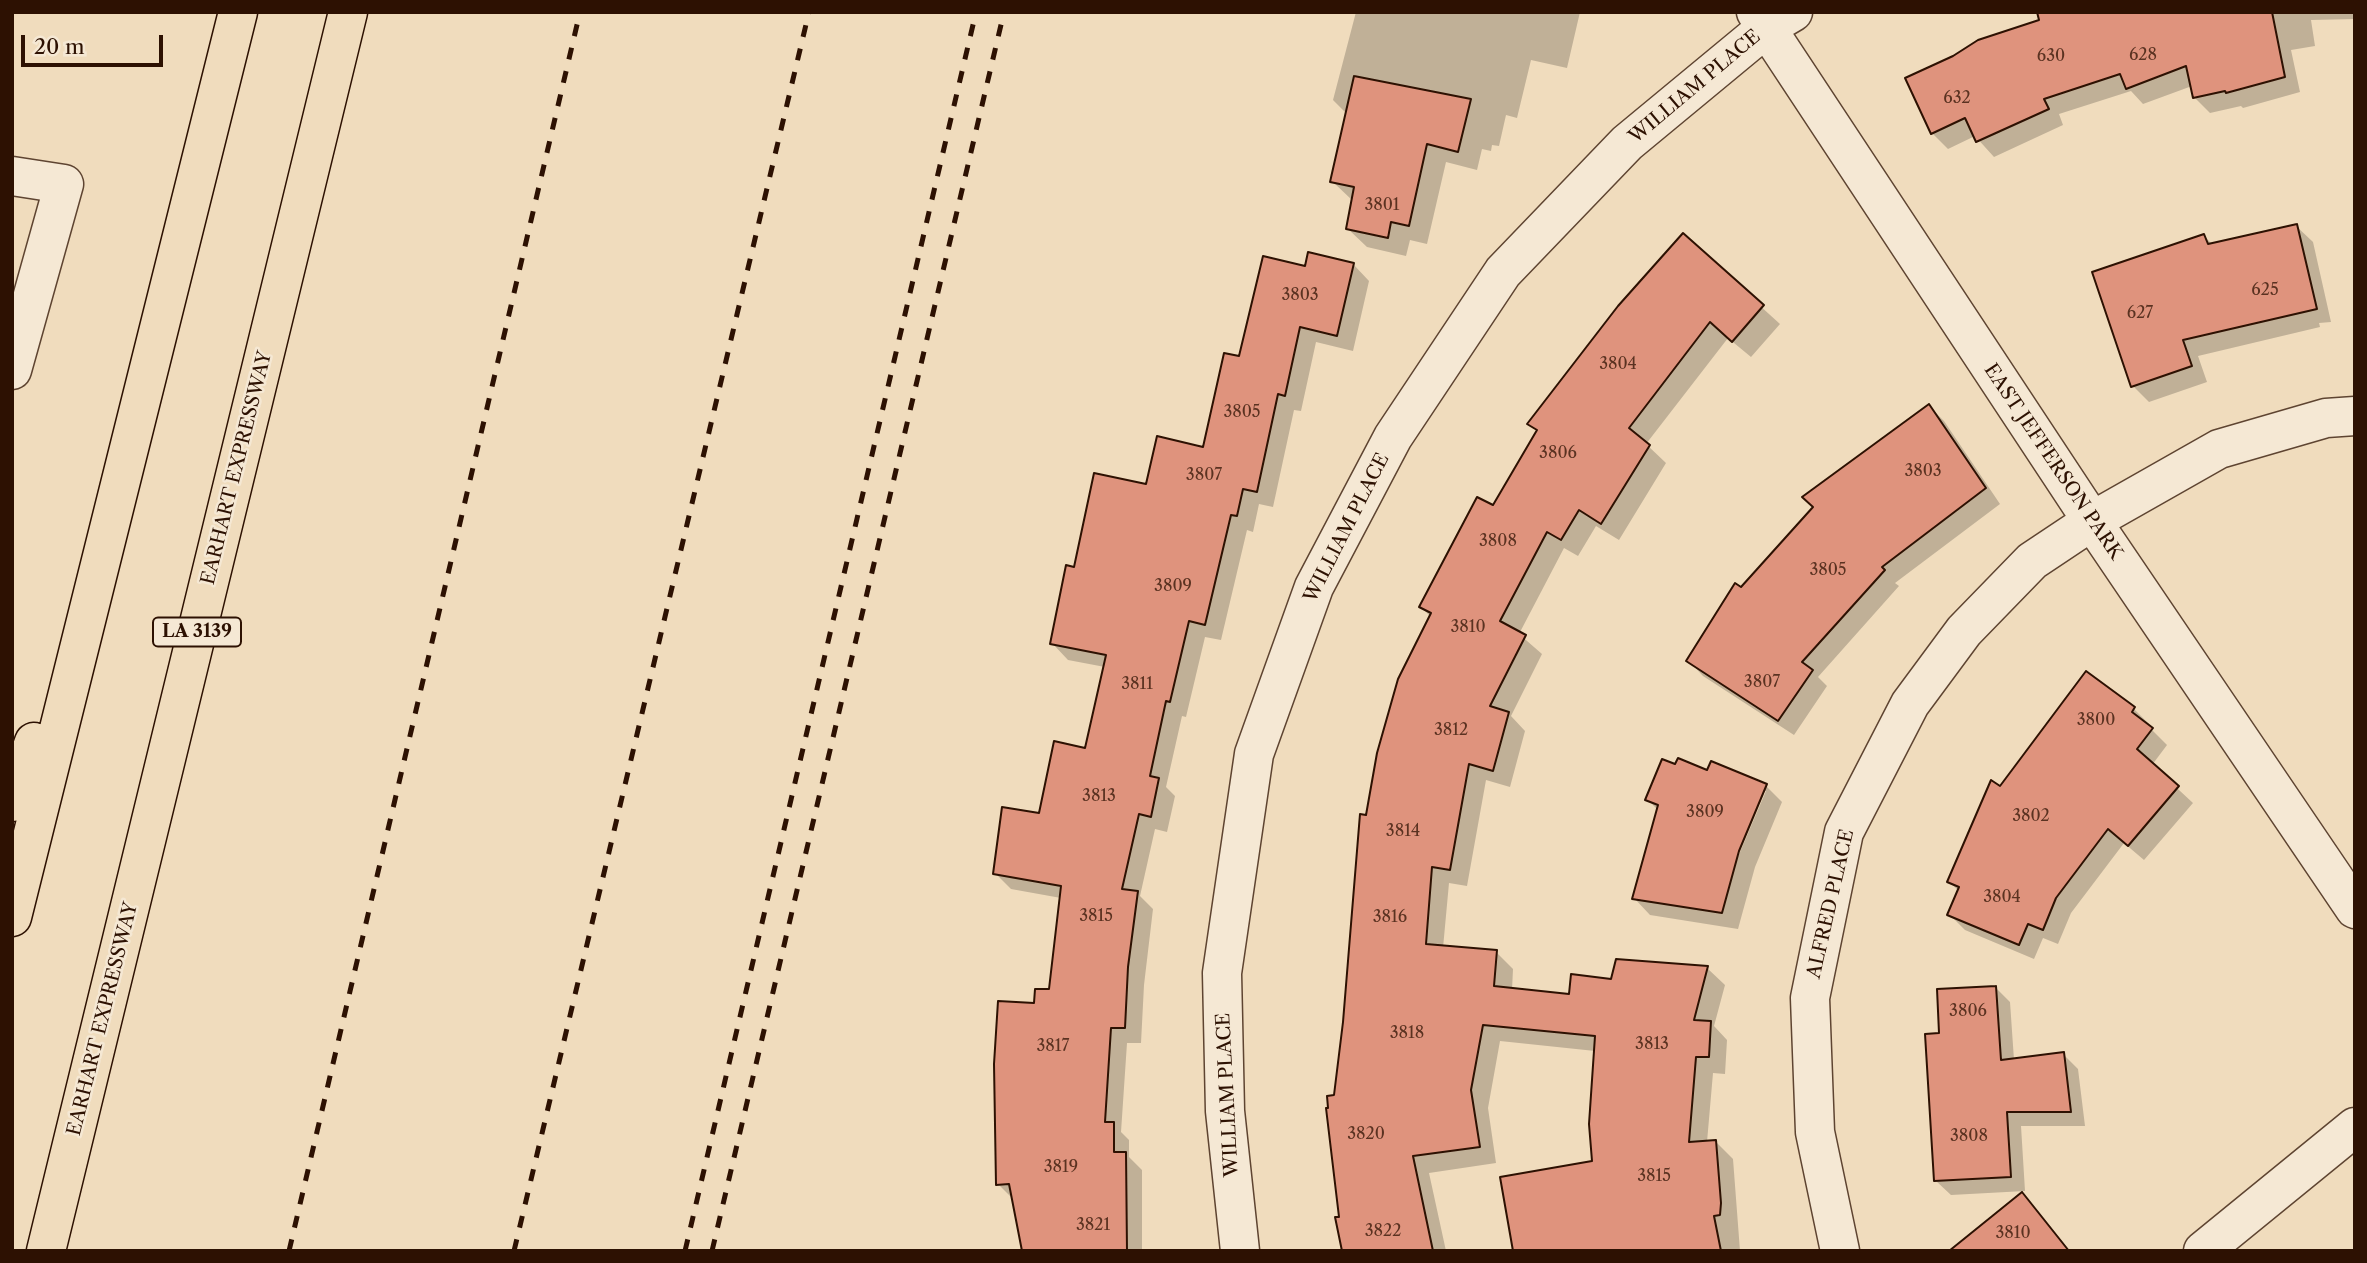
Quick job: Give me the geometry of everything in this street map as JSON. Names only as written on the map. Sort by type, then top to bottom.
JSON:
[{"type":"highway","points":[[12,917],[237,12]]},
{"type":"highway","name":"EARHART EXPRESSWAY","points":[[49,1242],[348,12]]},
{"type":"highway","points":[[12,802],[100,567]]},
{"type":"street","name":"EAST JEFFERSON PARK","points":[[1772,17],[2092,521],[2355,909]]},
{"type":"street","name":"WILLIAM PLACE","points":[[1241,1251],[1225,1111],[1222,973],[1254,754],[1314,587],[1393,437],[1503,272],[1627,144],[1772,17]]},
{"type":"street","points":[[12,176],[64,184],[12,370]]},
{"type":"street","name":"ALFRED PLACE","points":[[1840,1251],[1815,1132],[1810,998],[1844,832],[1910,704],[1964,631],[2032,561],[2092,521],[2219,449],[2326,418],[2355,416]]},
{"type":"street","points":[[2203,1251],[2355,1127]]},
{"type":"building","points":[[2037,12],[2272,12],[2285,77],[2226,93],[2225,91],[2193,98],[2186,66],[2126,89],[2120,74],[2044,99],[2049,109],[1976,142],[1965,118],[1931,134],[1905,78],[1953,56],[1978,40],[2039,20]]},
{"type":"building","points":[[1354,76],[1471,99],[1458,152],[1427,144],[1409,226],[1391,222],[1388,238],[1346,229],[1354,187],[1330,182]]},
{"type":"building","points":[[2297,224],[2317,309],[2183,340],[2192,366],[2131,387],[2092,272],[2204,234],[2208,244]]},
{"type":"building","points":[[1683,233],[1764,305],[1732,342],[1710,322],[1629,428],[1650,445],[1601,524],[1579,510],[1561,540],[1547,532],[1500,621],[1526,635],[1490,706],[1509,712],[1493,771],[1469,764],[1450,870],[1432,867],[1426,944],[1497,950],[1494,986],[1569,994],[1571,974],[1611,979],[1616,959],[1708,966],[1694,1020],[1711,1021],[1709,1057],[1696,1057],[1689,1142],[1716,1140],[1721,1203],[1720,1215],[1714,1216],[1721,1251],[1513,1251],[1500,1177],[1592,1161],[1589,1124],[1595,1036],[1483,1025],[1471,1090],[1480,1147],[1413,1156],[1433,1251],[1342,1251],[1335,1217],[1339,1217],[1326,1108],[1327,1096],[1334,1095],[1343,1022],[1360,814],[1366,815],[1377,753],[1398,679],[1431,613],[1419,607],[1477,497],[1493,505],[1537,430],[1527,424],[1618,306]]},
{"type":"building","points":[[1308,252],[1354,263],[1337,336],[1300,327],[1285,396],[1278,394],[1257,492],[1243,489],[1237,516],[1231,515],[1205,625],[1189,621],[1170,702],[1166,701],[1150,776],[1159,778],[1151,817],[1139,814],[1122,889],[1138,891],[1128,967],[1125,1028],[1111,1028],[1105,1122],[1114,1122],[1114,1152],[1126,1152],[1127,1251],[1022,1251],[1009,1184],[996,1185],[994,1064],[998,1001],[1034,1003],[1035,989],[1049,989],[1061,886],[993,874],[1002,807],[1039,813],[1054,741],[1085,748],[1106,655],[1050,644],[1066,565],[1074,567],[1094,473],[1146,484],[1157,436],[1203,447],[1224,353],[1239,356],[1263,256],[1305,266]]},
{"type":"building","points":[[1929,404],[1986,488],[1882,567],[1885,570],[1802,662],[1813,670],[1778,721],[1686,661],[1735,583],[1741,587],[1813,507],[1802,497]]},
{"type":"building","points":[[2086,671],[2135,707],[2132,712],[2153,728],[2137,749],[2179,786],[2128,846],[2108,829],[2056,898],[2043,930],[2028,924],[2019,945],[1947,915],[1959,887],[1947,882],[1991,780],[2000,786]]},
{"type":"building","points":[[1678,758],[1707,770],[1711,761],[1767,784],[1739,851],[1722,913],[1632,899],[1658,805],[1645,800],[1662,759],[1675,764]]},
{"type":"building","points":[[1996,986],[2001,1060],[2064,1052],[2071,1112],[2007,1112],[2011,1177],[1934,1181],[1925,1034],[1939,1033],[1937,989]]},
{"type":"building","points":[[2022,1192],[2069,1251],[1949,1251]]},
{"type":"railway","points":[[289,1251],[580,12]]},
{"type":"railway","points":[[514,1251],[809,12]]},
{"type":"railway","points":[[685,1251],[976,12]]},
{"type":"railway","points":[[712,1251],[1004,12]]}]
